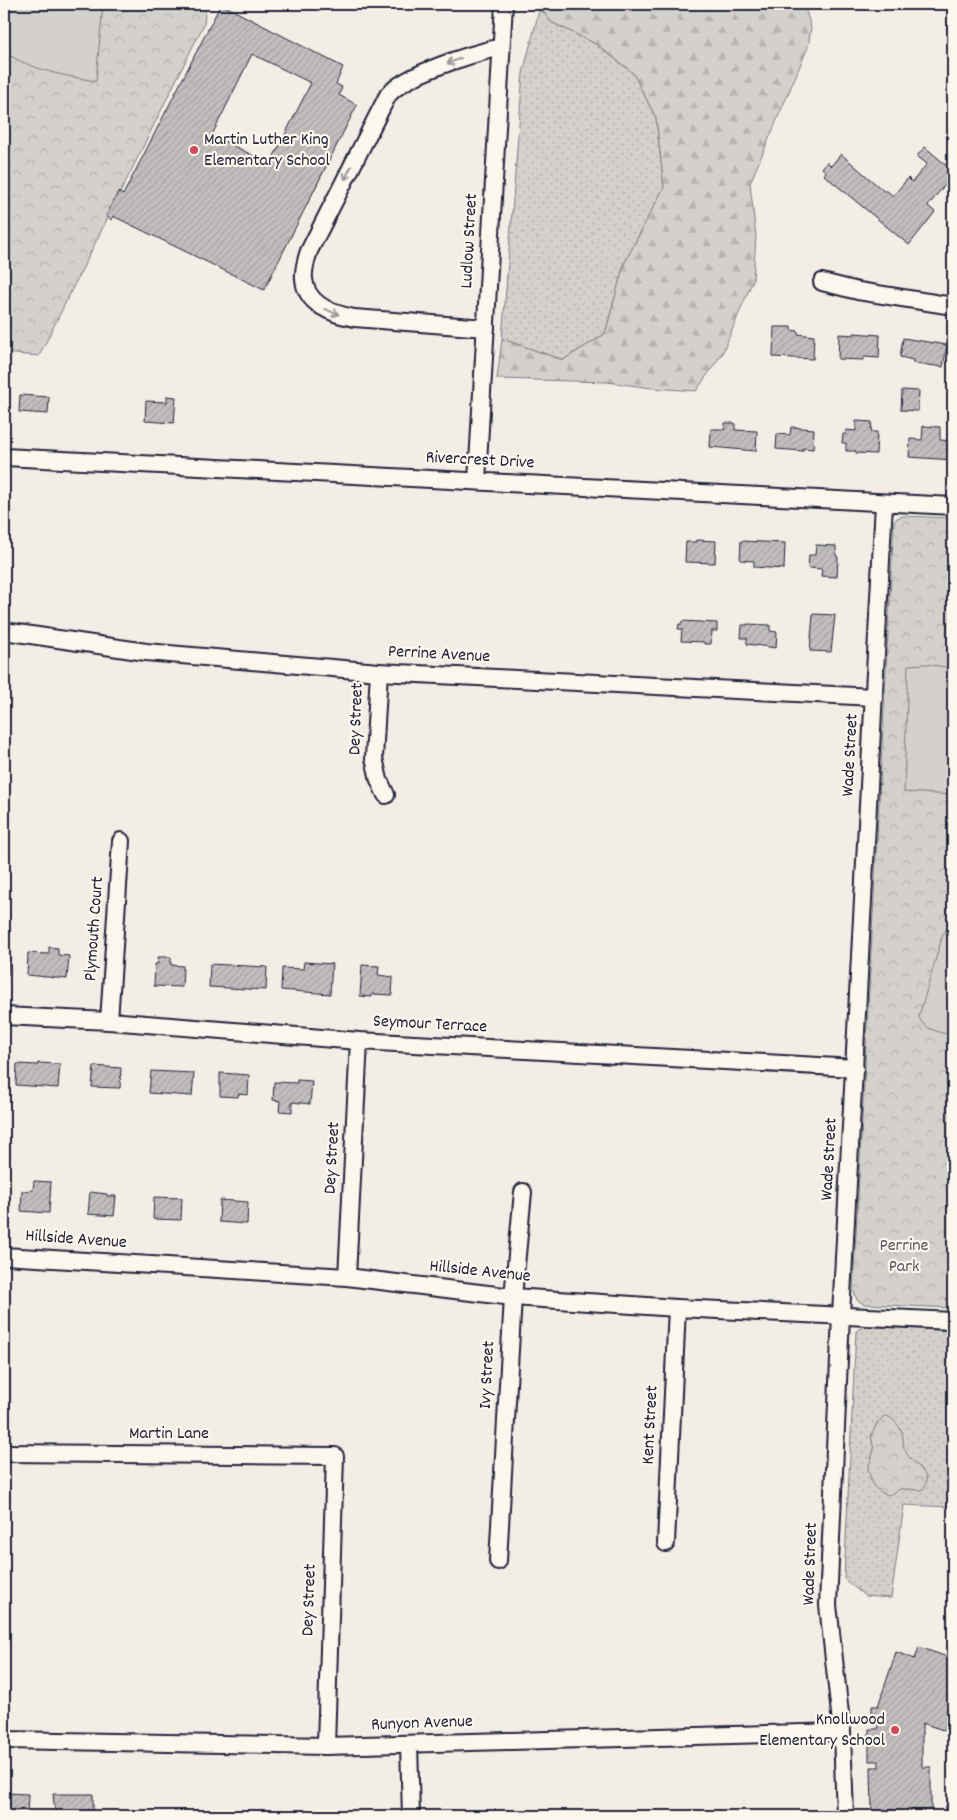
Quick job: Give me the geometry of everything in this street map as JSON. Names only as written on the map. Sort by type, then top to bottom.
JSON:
[{"type":"street","name":"Ludlow Street","points":[[477,481],[504,4]]},
{"type":"street","points":[[486,328],[336,315],[325,310],[306,291],[303,278],[309,251],[388,95],[395,87],[412,78],[479,52],[501,47]]},
{"type":"street","points":[[822,282],[858,291],[953,306]]},
{"type":"street","name":"Rivercrest Drive","points":[[4,457],[884,504],[953,506]]},
{"type":"street","name":"Wade Street","points":[[845,1816],[842,1732],[828,1605],[841,1315],[884,504]]},
{"type":"street","name":"Perrine Avenue","points":[[4,631],[146,652],[378,672],[874,697]]},
{"type":"street","name":"Dey Street","points":[[378,672],[374,758],[379,780],[386,795]]},
{"type":"street","name":"Plymouth Court","points":[[109,1021],[122,841]]},
{"type":"street","name":"Seymour Terrace","points":[[4,1016],[109,1021],[359,1041],[855,1068]]},
{"type":"street","name":"Dey Street","points":[[347,1277],[359,1041]]},
{"type":"street","name":"Ivy Street","points":[[498,1561],[513,1297],[523,1192]]},
{"type":"street","name":"Hillside Avenue","points":[[4,1256],[347,1277],[513,1297],[677,1308],[953,1321]]},
{"type":"street","name":"Kent Street","points":[[666,1543],[677,1308]]},
{"type":"street","name":"Martin Lane","points":[[4,1454],[335,1456]]},
{"type":"street","name":"Dey Street","points":[[326,1746],[335,1456]]},
{"type":"street","name":"Runyon Avenue","points":[[4,1740],[326,1746],[842,1732]]},
{"type":"street","points":[[409,1744],[411,1816]]},
{"type":"green space","points":[[4,4],[206,4],[204,24],[39,356],[4,353]]},
{"type":"green space","points":[[4,4],[103,4],[96,81],[37,68],[4,52]]},
{"type":"green space","points":[[540,4],[804,4],[811,28],[808,47],[750,183],[756,237],[753,280],[722,354],[696,391],[607,382],[497,379],[502,339],[563,360],[605,334],[624,264],[664,187],[656,118],[633,73],[596,44],[551,22],[540,7]]},
{"type":"green space","points":[[540,7],[551,22],[596,44],[633,73],[656,118],[664,187],[624,264],[605,334],[563,360],[502,339],[523,73]]},
{"type":"green space","name":"Perrine Park","points":[[903,516],[953,518],[953,1308],[864,1304],[857,1300],[853,1289],[894,522],[897,518]]},
{"type":"green space","points":[[925,664],[953,668],[953,795],[904,792],[908,665]]},
{"type":"green space","points":[[953,925],[953,1036],[928,1027],[921,1021],[919,1016],[943,934]]},
{"type":"green space","points":[[865,1326],[953,1331],[953,1507],[904,1505],[891,1598],[865,1596],[844,1579],[856,1331]]},
{"type":"green space","points":[[884,1416],[889,1417],[897,1424],[902,1433],[905,1450],[925,1474],[926,1484],[922,1490],[900,1489],[889,1495],[882,1493],[873,1486],[868,1469],[874,1450],[871,1436],[877,1423]]},
{"type":"building","name":"Martin Luther King Elementary School","points":[[221,4],[343,67],[336,84],[342,87],[339,95],[357,105],[264,290],[113,216],[112,220],[106,216],[118,192],[123,195]],"holes":[[[252,54],[311,83],[270,164],[212,135]]]},
{"type":"building","points":[[925,147],[953,171],[953,174],[928,206],[935,212],[909,245],[824,175],[826,172],[822,168],[827,162],[831,166],[841,154],[885,192],[886,190],[893,196],[908,178],[912,182],[927,164],[917,156]]},
{"type":"building","points":[[774,327],[791,327],[791,330],[798,331],[798,334],[814,336],[813,359],[773,357]]},
{"type":"building","points":[[854,333],[880,335],[879,358],[864,357],[863,360],[838,359],[839,334],[854,335]]},
{"type":"building","points":[[903,338],[947,345],[943,367],[913,363],[913,360],[900,357]]},
{"type":"building","points":[[902,390],[919,391],[918,411],[901,410]]},
{"type":"building","points":[[20,395],[49,397],[48,414],[19,412]]},
{"type":"building","points":[[167,396],[176,397],[174,423],[145,421],[146,401],[167,402]]},
{"type":"building","points":[[856,421],[872,422],[871,432],[877,432],[876,454],[846,451],[846,443],[842,443],[843,434],[846,434],[847,430],[856,431]]},
{"type":"building","points":[[725,423],[735,423],[735,430],[757,431],[756,451],[710,447],[711,429],[725,429]]},
{"type":"building","points":[[923,426],[940,427],[940,440],[953,441],[953,460],[909,457],[910,439],[922,440]]},
{"type":"building","points":[[791,427],[814,429],[813,449],[803,448],[803,451],[776,449],[777,434],[790,435]]},
{"type":"building","points":[[696,540],[716,541],[715,563],[685,562],[686,542],[696,542]]},
{"type":"building","points":[[741,541],[785,543],[784,569],[754,567],[754,561],[740,560]]},
{"type":"building","points":[[816,545],[836,546],[836,556],[838,557],[837,577],[821,576],[822,569],[808,568],[809,555],[815,555]]},
{"type":"building","points":[[813,614],[835,615],[831,652],[810,651]]},
{"type":"building","points":[[682,621],[717,623],[717,631],[712,631],[711,644],[681,641],[682,629],[678,629]]},
{"type":"building","points":[[742,625],[770,625],[770,631],[777,632],[776,648],[747,644],[747,638],[741,638]]},
{"type":"building","points":[[49,947],[58,948],[58,955],[69,956],[67,979],[27,975],[28,953],[49,954]]},
{"type":"building","points":[[4,952],[9,952],[8,976],[4,976]]},
{"type":"building","points":[[158,957],[171,957],[171,965],[183,966],[182,987],[154,986],[155,964],[158,964]]},
{"type":"building","points":[[304,962],[332,964],[330,994],[281,990],[282,968],[303,969]]},
{"type":"building","points":[[210,964],[267,967],[266,990],[209,987]]},
{"type":"building","points":[[362,965],[379,966],[378,975],[393,977],[392,995],[372,994],[372,997],[360,996]]},
{"type":"building","points":[[38,1063],[60,1064],[58,1088],[16,1085],[17,1064],[38,1065]]},
{"type":"building","points":[[94,1066],[121,1068],[120,1088],[92,1087]]},
{"type":"building","points":[[151,1071],[194,1073],[192,1096],[149,1093]]},
{"type":"building","points":[[220,1073],[249,1075],[248,1095],[238,1094],[238,1097],[220,1096]]},
{"type":"building","points":[[297,1080],[312,1081],[310,1104],[292,1102],[292,1112],[279,1111],[280,1101],[273,1100],[274,1082],[297,1083]]},
{"type":"building","points":[[34,1181],[51,1182],[49,1213],[21,1211],[22,1191],[33,1190]]},
{"type":"building","points":[[90,1192],[116,1196],[114,1216],[88,1214]]},
{"type":"building","points":[[154,1197],[182,1198],[181,1220],[153,1219]]},
{"type":"building","points":[[220,1200],[248,1202],[247,1224],[219,1222]]},
{"type":"building","name":"Knollwood Elementary School","points":[[919,1647],[953,1659],[953,1732],[922,1723],[922,1767],[931,1767],[931,1810],[908,1810],[908,1814],[895,1814],[895,1810],[872,1811],[871,1767],[879,1767],[879,1761],[869,1761],[869,1729],[878,1729],[878,1719],[872,1719],[872,1706],[878,1706],[896,1652],[915,1659]]},
{"type":"building","points":[[953,1784],[953,1816],[943,1816]]},
{"type":"building","points":[[4,1793],[28,1794],[27,1814],[4,1812]]},
{"type":"building","points":[[53,1794],[93,1794],[93,1812],[76,1812],[76,1814],[55,1813]]},
{"type":"place","name":"Martin Luther King Elementary School","points":[[194,150]]},
{"type":"place","name":"Knollwood Elementary School","points":[[895,1730]]}]
